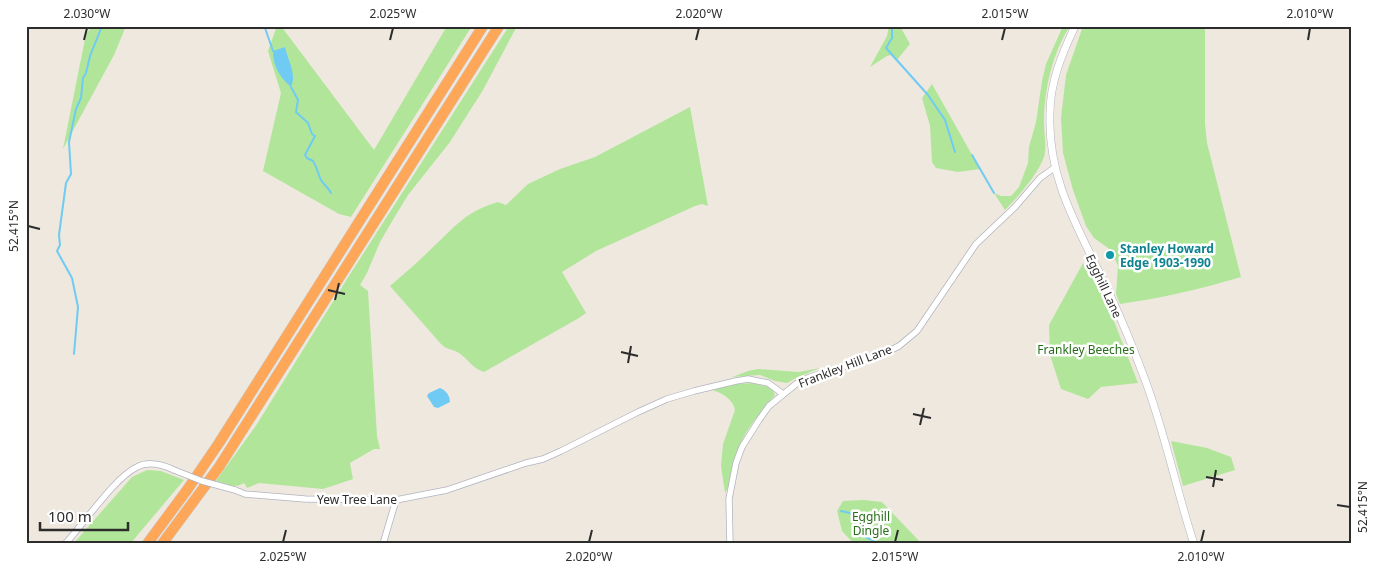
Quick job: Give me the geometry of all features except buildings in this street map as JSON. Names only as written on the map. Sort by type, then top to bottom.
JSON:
[{"type":"highway","points":[[147,544],[219,443],[483,26]]},
{"type":"highway","points":[[162,544],[219,466],[499,26]]},
{"type":"street","name":"Egghill Lane","points":[[1074,26],[1058,67],[1052,92],[1050,130],[1054,168],[1077,229],[1111,298],[1144,376],[1194,544]]},
{"type":"street","name":"Frankley Hill Lane","points":[[730,544],[729,499],[736,464],[742,447],[769,406],[796,384],[810,377],[881,355],[899,346],[917,331],[976,244],[1015,207],[1040,178],[1054,168]]},
{"type":"street","name":"Yew Tree Lane","points":[[65,544],[122,477],[138,466],[158,464],[202,481],[253,495],[305,499],[396,500],[447,490],[543,459],[638,412],[694,391],[748,379],[768,383],[783,394]]},
{"type":"street","points":[[383,544],[396,500]]},
{"type":"green space","points":[[92,26],[126,26],[114,55],[63,149],[86,34]]},
{"type":"green space","points":[[277,26],[281,26],[374,150],[447,26],[472,26],[351,217],[339,214],[263,171],[281,93],[268,51]]},
{"type":"green space","points":[[509,26],[517,26],[483,90],[450,142],[408,195],[380,242],[360,285],[368,291],[377,436],[380,449],[374,449],[350,463],[353,479],[323,489],[259,483],[247,488],[244,483],[233,486],[216,481],[257,424],[347,279]]},
{"type":"green space","points":[[889,26],[900,26],[910,44],[896,61],[891,55],[870,67],[887,36]]},
{"type":"green space","points":[[1063,26],[1070,26],[1058,48],[1047,85],[1044,111],[1044,157],[1032,178],[1005,210],[994,193],[1001,196],[1011,196],[1019,187],[1028,163],[1029,147],[1036,122],[1046,64]]},
{"type":"green space","points":[[1083,26],[1205,26],[1205,124],[1207,143],[1241,277],[1181,293],[1120,304],[1116,294],[1118,266],[1111,250],[1094,238],[1086,226],[1073,190],[1063,153],[1061,118],[1066,75]]},
{"type":"green space","points":[[932,84],[980,169],[958,172],[936,168],[932,162],[930,126],[922,98]]},
{"type":"green space","points":[[690,107],[708,206],[702,204],[695,206],[596,251],[562,272],[586,313],[579,318],[484,372],[477,369],[459,353],[441,344],[390,286],[461,221],[477,210],[498,202],[506,205],[528,184],[560,169],[595,157]]},
{"type":"green space","name":"Frankley Beeches","points":[[1083,263],[1107,303],[1138,383],[1101,387],[1088,399],[1061,389],[1050,355],[1049,325]]},
{"type":"green space","points":[[820,368],[787,383],[760,375],[732,377],[758,369],[799,372]]},
{"type":"green space","points":[[753,383],[772,388],[775,395],[742,440],[730,483],[725,493],[721,466],[723,444],[735,410],[732,403],[726,397],[712,390],[736,384]]},
{"type":"green space","points":[[1171,441],[1207,448],[1231,457],[1235,470],[1183,486]]},
{"type":"green space","points":[[147,470],[161,471],[184,480],[130,544],[73,544],[132,477]]},
{"type":"green space","name":"Egghill Dingle","points":[[864,500],[882,502],[922,544],[854,544],[842,531],[837,511],[843,501]]},
{"type":"water","points":[[285,47],[293,72],[291,87],[278,71],[273,57],[273,51]]},
{"type":"water","points":[[440,388],[447,394],[450,402],[438,408],[434,407],[427,396],[429,393]]},
{"type":"waterway","points":[[74,354],[78,307],[72,278],[57,251],[60,245],[59,235],[66,183],[71,174],[69,142],[76,109],[81,98],[83,78],[102,26]]},
{"type":"waterway","points":[[892,26],[892,38],[886,48],[928,95],[945,120],[955,152]]},
{"type":"waterway","points":[[265,28],[273,51]]},
{"type":"waterway","points":[[291,87],[298,100],[296,112],[308,123],[312,134],[315,136],[305,155],[313,161],[321,180],[331,193]]},
{"type":"waterway","points":[[972,155],[994,193]]},
{"type":"waterway","points":[[841,511],[850,513],[855,517],[855,530],[858,533],[882,544]]},
{"type":"place","name":"Stanley Howard Edge 1903-1990","points":[[1110,255]]}]
